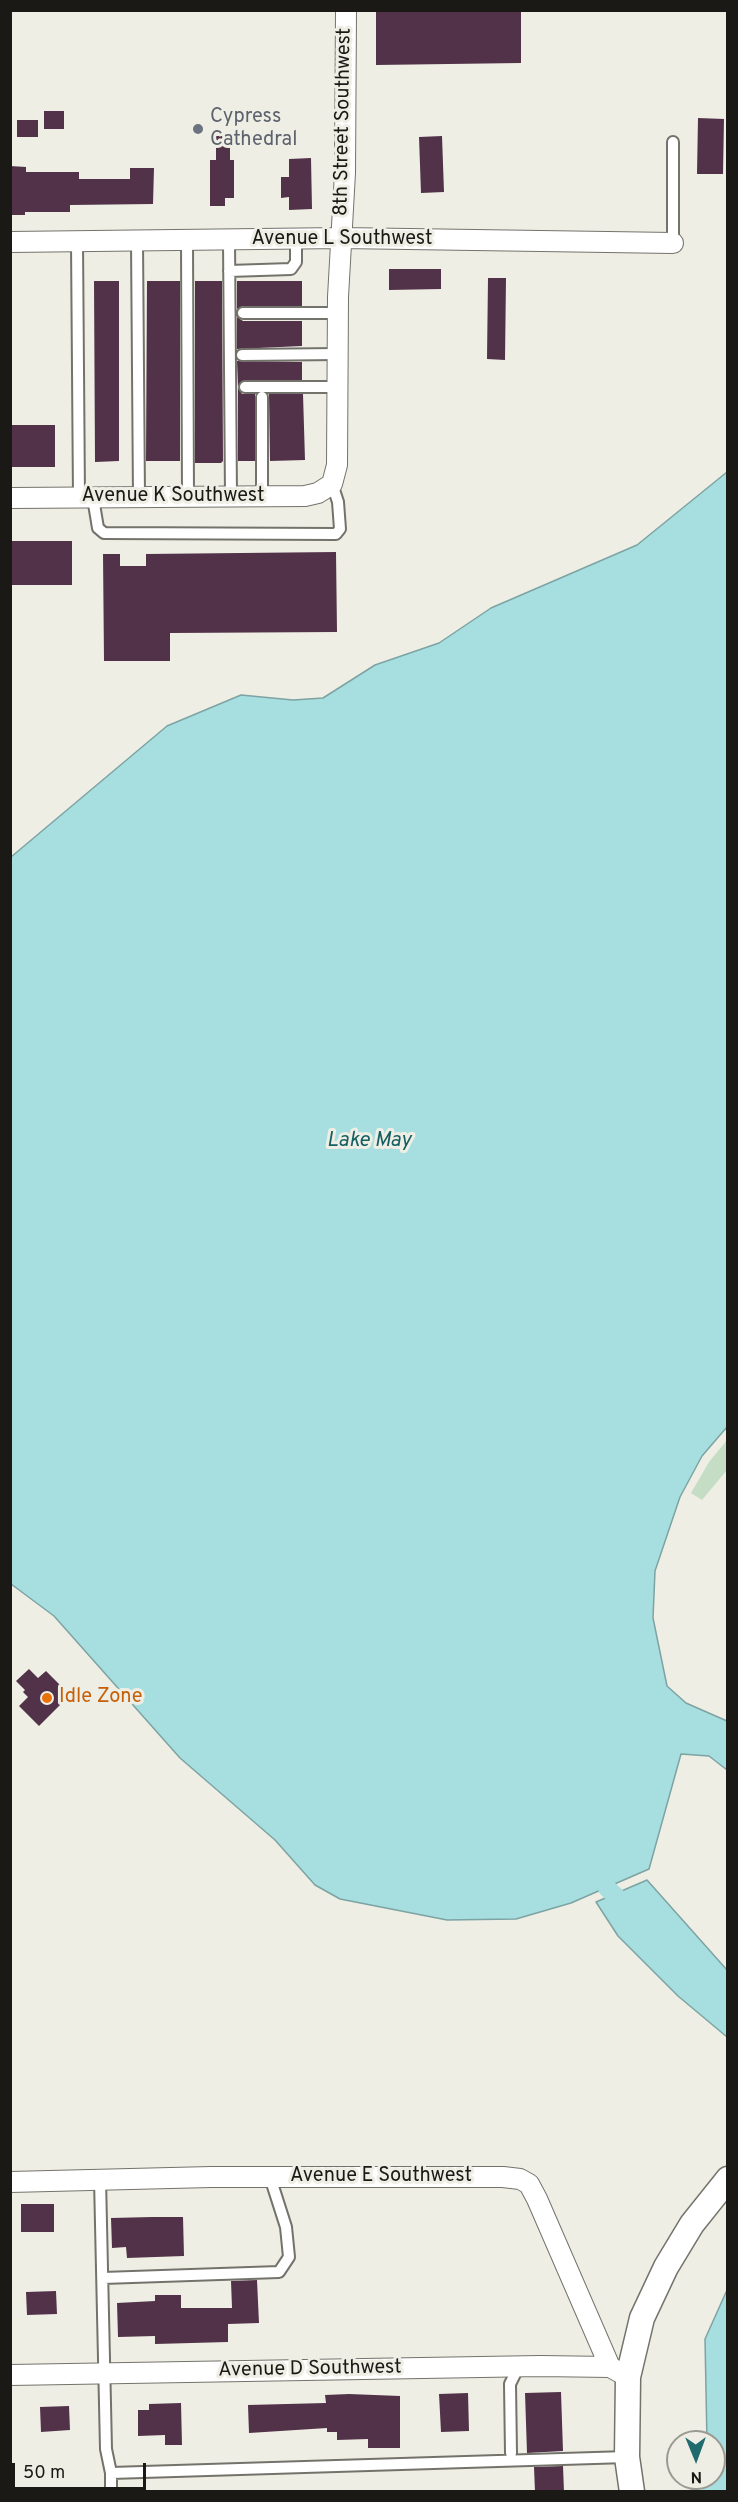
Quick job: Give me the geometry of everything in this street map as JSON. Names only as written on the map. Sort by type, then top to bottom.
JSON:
[{"type":"street","name":"8th Street Southwest","points":[[332,484],[337,465],[338,313],[342,238],[346,10]]},
{"type":"street","name":"Avenue L Southwest","points":[[10,242],[342,238],[673,243]]},
{"type":"street","name":"Avenue K Southwest","points":[[10,498],[305,496],[318,493],[332,484]]},
{"type":"street","name":"Avenue E Southwest","points":[[10,2182],[270,2177],[503,2177],[520,2179],[529,2184],[619,2372]]},
{"type":"street","points":[[632,2492],[619,2372],[666,2267],[692,2224],[728,2179]]},
{"type":"street","name":"Avenue D Southwest","points":[[10,2375],[519,2366],[619,2372]]},
{"type":"lane","points":[[673,142],[673,243]]},
{"type":"lane","points":[[229,271],[291,269],[296,262],[296,239]]},
{"type":"lane","points":[[229,240],[231,497]]},
{"type":"lane","points":[[137,241],[140,498]]},
{"type":"lane","points":[[187,241],[188,498]]},
{"type":"lane","points":[[77,242],[86,498],[98,528],[104,532],[336,534],[340,529],[338,502],[332,484]]},
{"type":"lane","points":[[243,313],[338,313]]},
{"type":"lane","points":[[242,355],[338,354]]},
{"type":"lane","points":[[245,387],[337,387]]},
{"type":"lane","points":[[262,397],[262,497]]},
{"type":"lane","points":[[103,2278],[279,2272],[289,2257],[286,2227],[270,2177]]},
{"type":"lane","points":[[100,2179],[106,2449],[111,2473],[111,2492]]},
{"type":"lane","points":[[511,2453],[510,2384],[519,2366]]},
{"type":"lane","points":[[111,2473],[627,2457]]},
{"type":"green space","points":[[727,1440],[727,1470],[702,1500],[691,1493],[709,1462]]},
{"type":"water","name":"Lake May","points":[[727,472],[727,1427],[702,1456],[680,1497],[655,1571],[653,1618],[667,1686],[686,1703],[727,1721],[727,1770],[709,1756],[681,1754],[649,1869],[571,1903],[516,1919],[447,1920],[340,1899],[315,1885],[275,1840],[180,1758],[54,1616],[11,1584],[11,857],[167,726],[241,695],[293,700],[323,698],[375,665],[439,643],[491,608],[637,545]]},
{"type":"water","points":[[647,1880],[727,1970],[727,2037],[678,1996],[618,1936],[596,1902]]},
{"type":"water","points":[[727,2290],[727,2491],[691,2491],[726,2490],[726,2430],[707,2430],[705,2339]]},
{"type":"building","points":[[521,10],[521,63],[376,65],[376,12]]},
{"type":"building","points":[[44,111],[64,111],[64,129],[44,129]]},
{"type":"building","points":[[698,118],[724,119],[723,174],[697,174]]},
{"type":"building","points":[[17,120],[38,120],[38,137],[17,137]]},
{"type":"building","points":[[216,136],[230,136],[230,160],[234,160],[234,198],[225,198],[225,206],[210,206],[210,160],[216,160]]},
{"type":"building","points":[[442,136],[444,192],[421,193],[419,137]]},
{"type":"building","points":[[311,158],[312,209],[289,210],[289,197],[281,198],[281,177],[289,177],[289,159]]},
{"type":"building","points":[[10,166],[26,167],[26,172],[79,172],[79,179],[130,179],[130,168],[154,168],[153,204],[70,205],[70,212],[25,212],[25,215],[10,215]]},
{"type":"building","points":[[389,269],[441,269],[441,289],[389,290]]},
{"type":"building","points":[[488,278],[506,278],[505,360],[487,359]]},
{"type":"building","points":[[94,281],[119,281],[119,461],[95,462]]},
{"type":"building","points":[[147,281],[180,281],[180,461],[146,461]]},
{"type":"building","points":[[195,281],[222,281],[223,461],[221,463],[195,463]]},
{"type":"building","points":[[237,281],[302,281],[302,306],[243,306],[237,309]]},
{"type":"building","points":[[237,317],[243,321],[302,321],[302,346],[237,349]]},
{"type":"building","points":[[237,361],[302,362],[302,380],[245,380],[238,386]]},
{"type":"building","points":[[238,388],[242,394],[255,394],[255,461],[238,461]]},
{"type":"building","points":[[269,394],[303,394],[305,460],[270,461]]},
{"type":"building","points":[[10,425],[55,425],[55,467],[10,467]]},
{"type":"building","points":[[10,541],[72,541],[72,585],[10,585]]},
{"type":"building","points":[[336,552],[337,632],[170,633],[170,661],[104,661],[103,554],[120,554],[120,566],[146,566],[146,554]]},
{"type":"building","name":"Idle Zone","points":[[29,1669],[38,1678],[46,1671],[64,1689],[61,1692],[67,1698],[39,1726],[19,1706],[28,1697],[16,1681]]},
{"type":"building","points":[[21,2204],[54,2204],[54,2232],[21,2232]]},
{"type":"building","points":[[183,2217],[184,2256],[127,2258],[126,2247],[112,2248],[111,2218]]},
{"type":"building","points":[[257,2280],[259,2323],[228,2324],[228,2342],[155,2344],[155,2336],[118,2337],[117,2303],[155,2301],[155,2295],[181,2295],[181,2308],[232,2308],[231,2281]]},
{"type":"building","points":[[56,2291],[57,2314],[27,2315],[26,2292]]},
{"type":"building","points":[[561,2392],[563,2451],[527,2453],[525,2393]]},
{"type":"building","points":[[468,2393],[469,2431],[441,2432],[439,2394]]},
{"type":"building","points":[[325,2395],[400,2396],[400,2448],[368,2448],[368,2439],[337,2440],[337,2432],[327,2432],[327,2428],[249,2433],[248,2405],[326,2403]]},
{"type":"building","points":[[181,2403],[182,2445],[165,2445],[165,2435],[138,2436],[138,2410],[149,2410],[149,2404]]},
{"type":"building","points":[[69,2406],[70,2430],[41,2432],[40,2407]]},
{"type":"building","points":[[563,2466],[564,2492],[535,2492],[534,2467]]},
{"type":"waterway","points":[[607,1888],[631,1910]]},
{"type":"place","name":"Cypress Cathedral","points":[[198,129]]},
{"type":"place","name":"Idle Zone","points":[[47,1698]]}]
